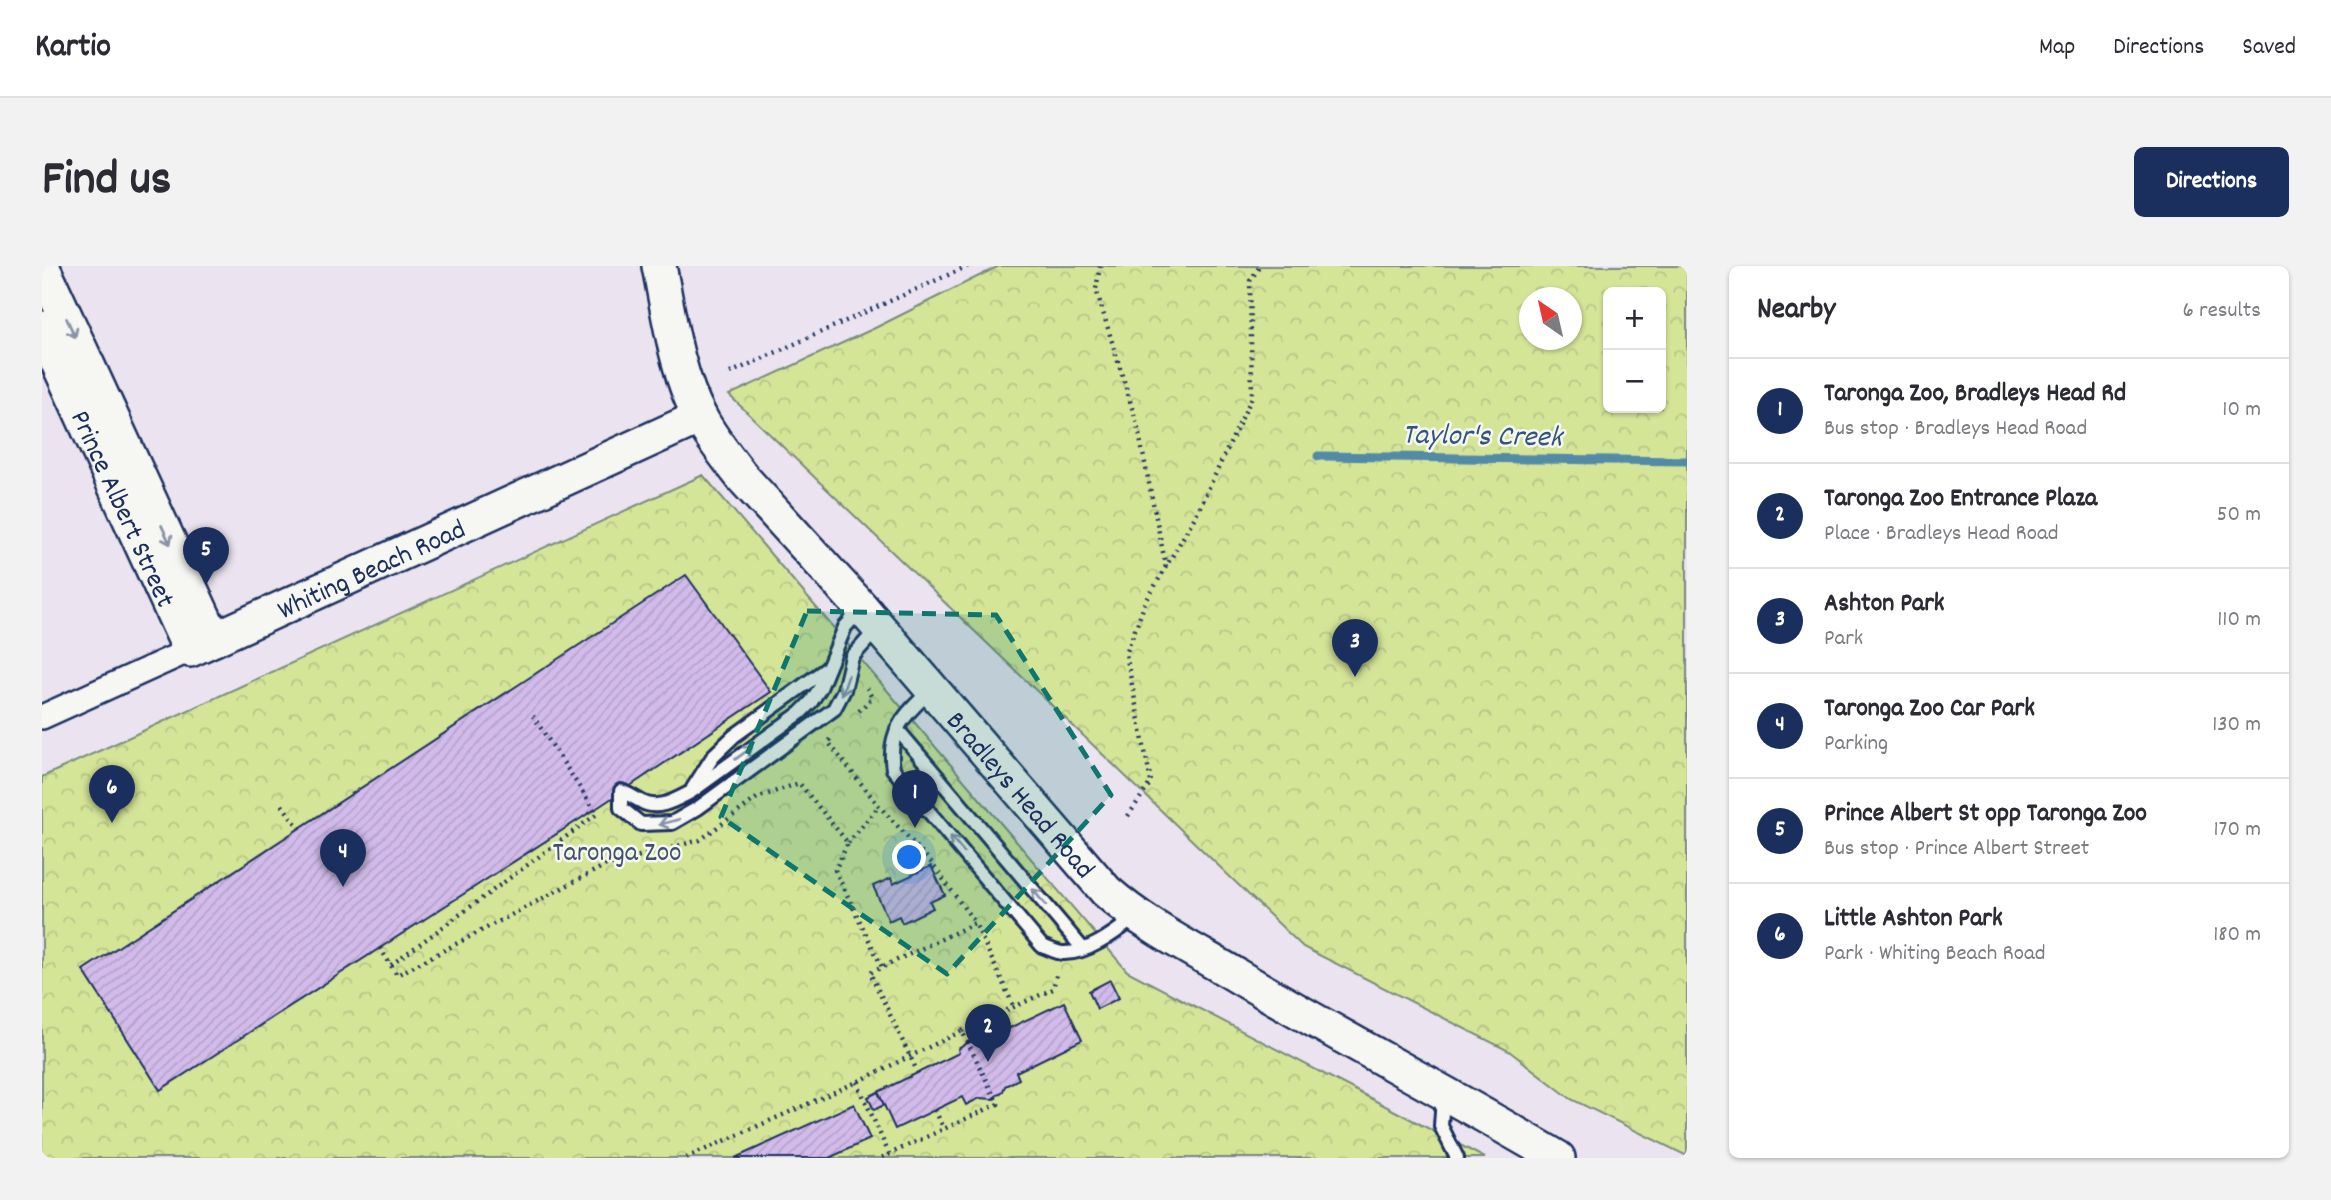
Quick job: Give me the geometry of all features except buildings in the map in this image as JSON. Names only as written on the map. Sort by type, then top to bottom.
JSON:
[{"type":"street","name":"Prince Albert Street","points":[[43,266],[202,644]]},
{"type":"street","name":"Bradleys Head Road","points":[[659,266],[678,353],[700,417],[743,478],[870,618],[1106,891],[1137,915],[1284,1004],[1558,1158]]},
{"type":"street","name":"Prince Albert Street","points":[[43,331],[202,644]]},
{"type":"street","name":"Whiting Beach Road","points":[[42,717],[700,417]]},
{"type":"lane","points":[[870,618],[865,640],[852,657],[844,690],[834,709],[698,808],[672,823],[641,824],[621,808],[621,791],[629,793],[645,805],[673,802],[691,792],[800,713],[820,688],[845,627],[870,618]]},
{"type":"lane","points":[[691,792],[714,755],[734,736],[827,668]]},
{"type":"lane","points":[[932,690],[912,707],[897,729],[890,750],[893,769],[1042,946],[1062,954],[1083,949],[1116,931],[1137,915]]},
{"type":"lane","points":[[897,729],[1083,949]]},
{"type":"lane","points":[[1444,1093],[1441,1126],[1457,1158]]},
{"type":"path","points":[[730,373],[968,266]]},
{"type":"path","points":[[1100,266],[1096,289],[1137,424],[1167,568]]},
{"type":"path","points":[[1128,816],[1151,782],[1126,653],[1145,603],[1196,515],[1252,397],[1250,281],[1260,266]]},
{"type":"path","points":[[391,965],[597,814],[533,716]]},
{"type":"path","points":[[380,948],[397,975],[606,865],[700,840],[757,798],[799,783],[848,843]]},
{"type":"path","points":[[282,805],[299,828]]},
{"type":"path","points":[[879,806],[848,843],[835,870],[882,967]]},
{"type":"path","points":[[918,1073],[870,973],[975,923],[1014,1007]]},
{"type":"path","points":[[686,1158],[857,1082],[1053,989],[1062,954]]},
{"type":"path","points":[[881,1158],[998,1104],[962,1031]]},
{"type":"path","points":[[857,1082],[889,1154]]},
{"type":"path","points":[[935,1110],[944,1129]]},
{"type":"highlighted area","points":[[807,611],[996,615],[1111,795],[947,974],[721,817]]},
{"type":"green space","points":[[999,266],[1687,266],[1687,1156],[1571,1099],[1509,1051],[1303,947],[729,395],[875,328]]},
{"type":"green space","name":"Taronga Zoo","points":[[703,475],[1127,971],[1485,1158],[42,1158],[42,777]]},
{"type":"waterway","name":"Taylor's Creek","points":[[1318,456],[1687,461]]},
{"type":"place","name":"Prince Albert St opp Taronga Zoo","points":[[206,585]]},
{"type":"place","name":"Ashton Park","points":[[1355,677]]},
{"type":"place","name":"Little Ashton Park","points":[[112,823]]},
{"type":"place","name":"Taronga Zoo, Bradleys Head Rd","points":[[915,828]]},
{"type":"place","name":"Taronga Zoo Car Park","points":[[343,887]]},
{"type":"place","name":"Taronga Zoo Entrance Plaza","points":[[988,1062]]}]
